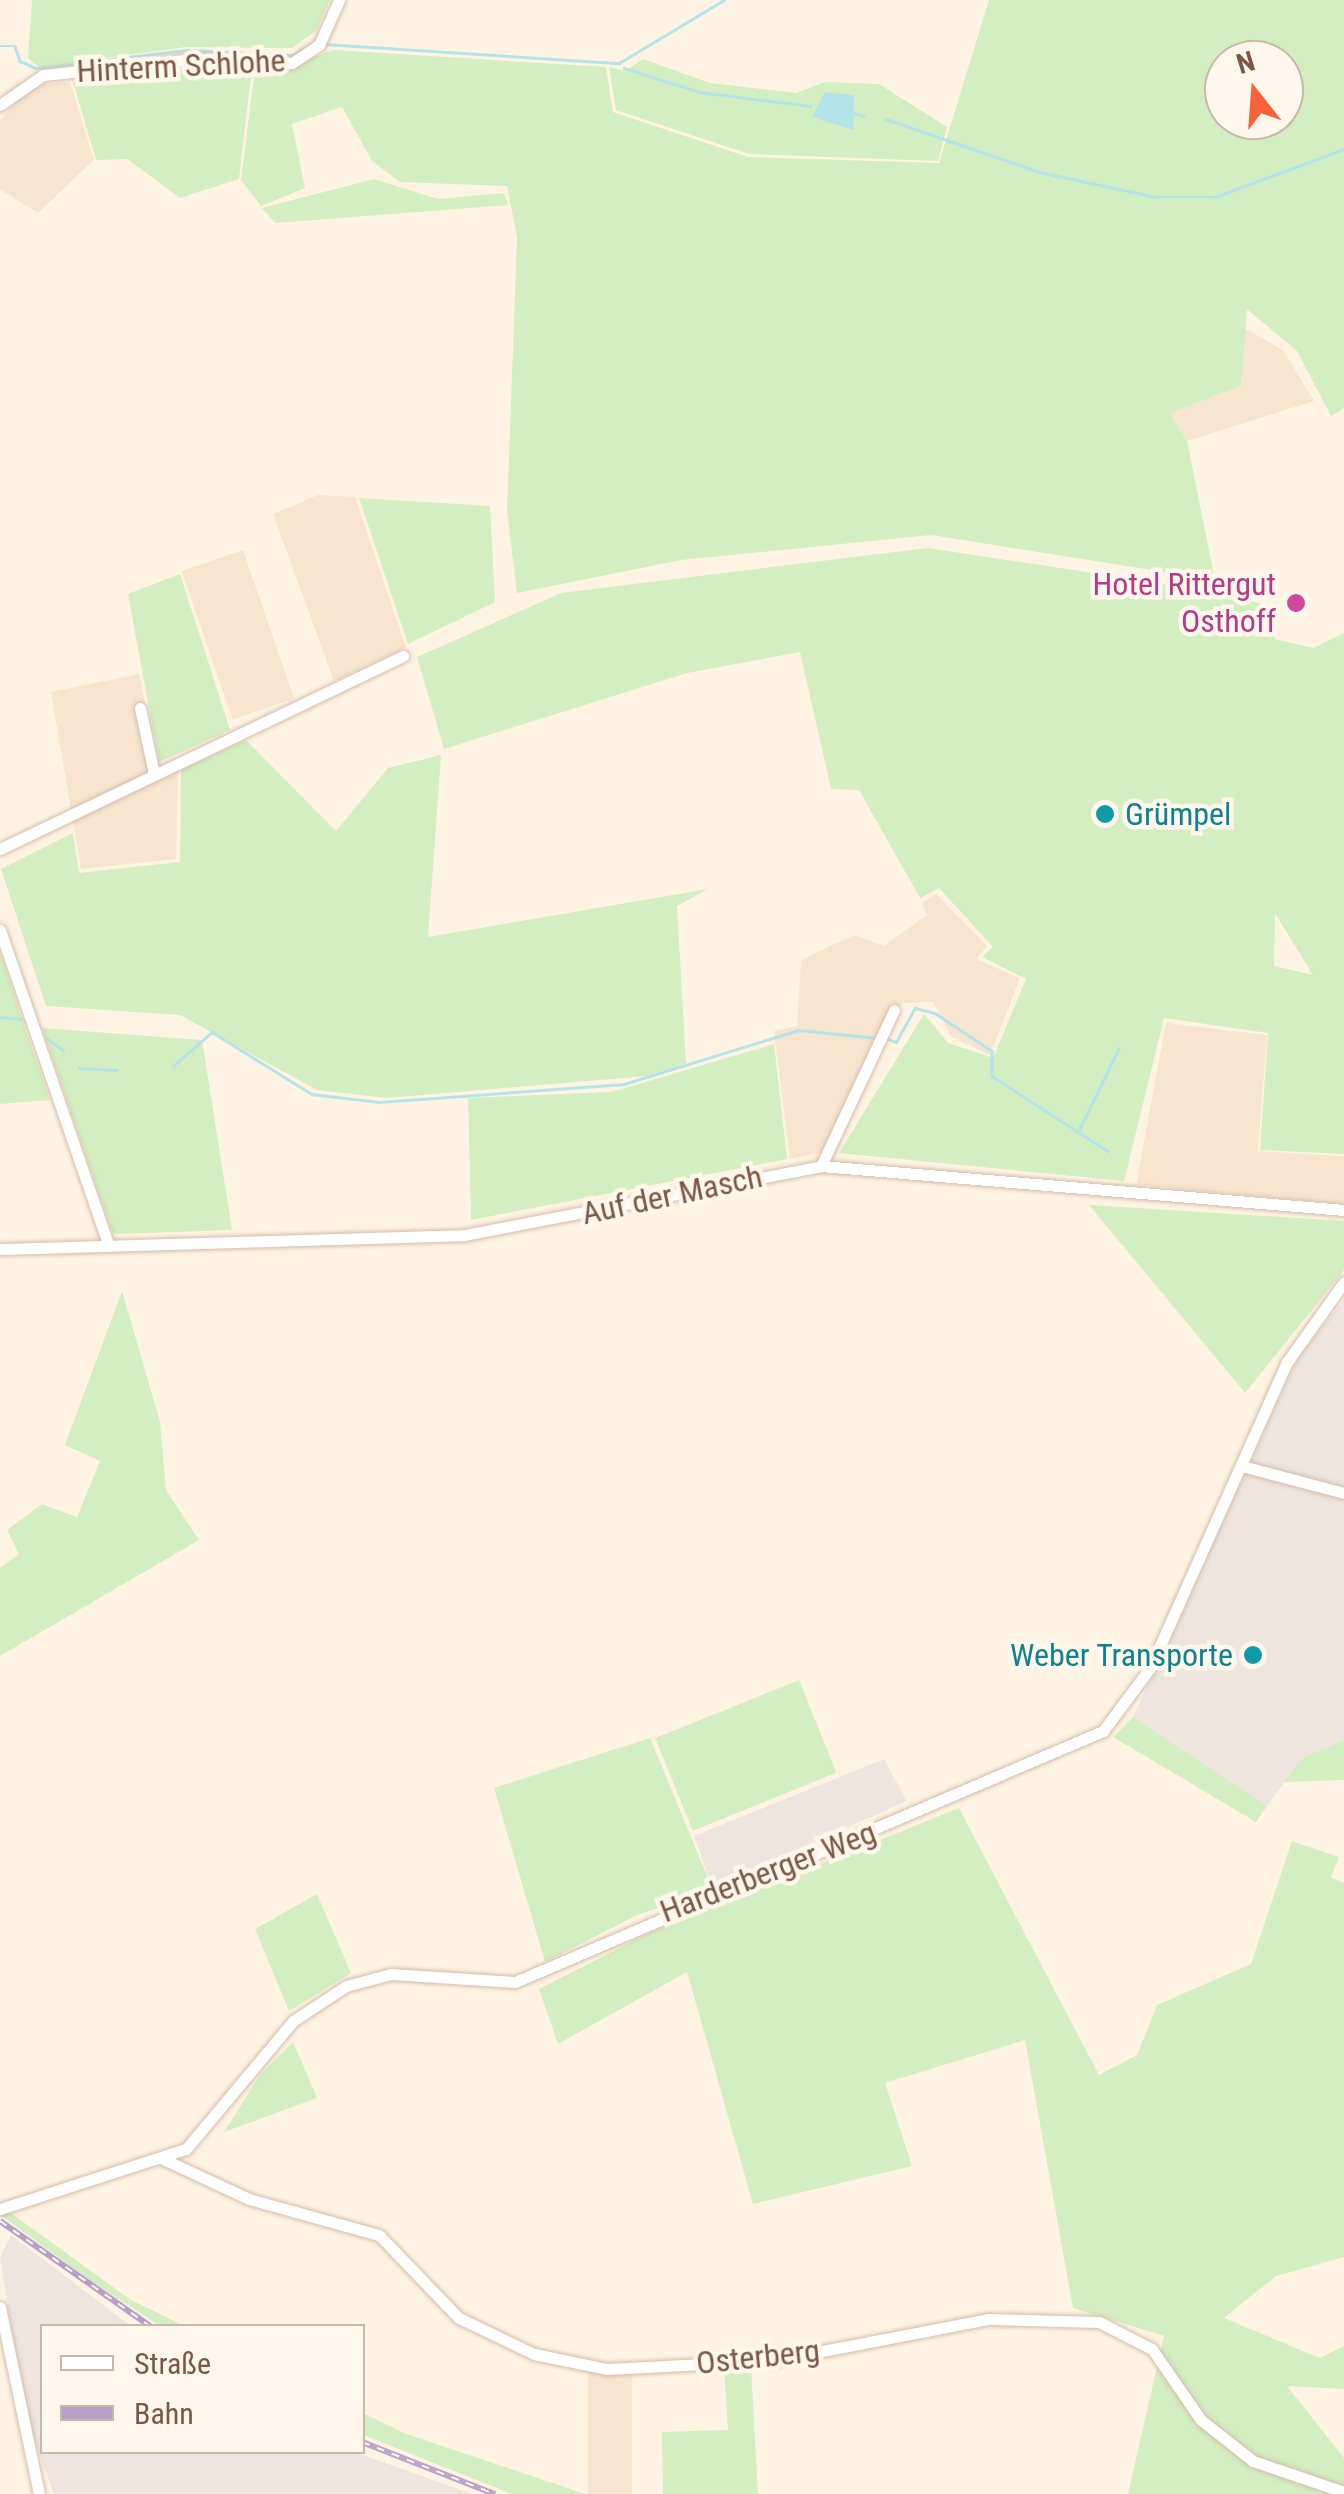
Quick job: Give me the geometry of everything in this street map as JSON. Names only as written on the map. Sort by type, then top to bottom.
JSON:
[{"type":"street","name":"Hinterm Schlohe","points":[[0,105],[42,74],[192,59],[292,63],[320,44],[339,0]]},
{"type":"street","points":[[0,849],[403,656]]},
{"type":"street","points":[[140,708],[154,774]]},
{"type":"street","points":[[0,930],[109,1246]]},
{"type":"street","points":[[821,1166],[894,1010]]},
{"type":"street","name":"Auf der Masch","points":[[0,1249],[464,1235],[821,1166],[1344,1210]]},
{"type":"street","name":"Harderberger Weg","points":[[1,2205],[164,2160],[213,2127],[266,2049],[346,1986],[391,1974],[515,1982],[1102,1731],[1150,1668],[1286,1362],[1344,1282]]},
{"type":"street","points":[[1242,1466],[1344,1493]]},
{"type":"street","name":"Osterberg","points":[[164,2160],[249,2199],[379,2235],[459,2318],[534,2354],[606,2369],[776,2360],[989,2319],[1099,2322],[1152,2349],[1200,2420],[1253,2462],[1344,2492]]},
{"type":"street","points":[[0,2307],[39,2494]]},
{"type":"shaded area","points":[[70,82],[94,160],[38,213],[0,189],[0,121],[31,85]]},
{"type":"shaded area","points":[[1244,328],[1283,350],[1314,401],[1187,441],[1170,413],[1241,386]]},
{"type":"shaded area","points":[[318,495],[355,497],[406,647],[334,681],[273,514]]},
{"type":"shaded area","points":[[243,550],[294,698],[233,720],[182,571]]},
{"type":"shaded area","points":[[139,674],[160,777],[178,771],[176,859],[81,869],[51,692]]},
{"type":"shaded area","points":[[936,894],[987,946],[976,959],[1020,978],[990,1055],[952,1037],[933,1002],[902,1003],[836,1149],[790,1159],[774,1031],[797,1026],[801,960],[854,935],[884,946],[927,915],[922,903]]},
{"type":"shaded area","points":[[1166,1023],[1267,1035],[1258,1151],[1344,1156],[1344,1204],[1136,1185]]},
{"type":"shaded area","points":[[1344,1300],[1344,1740],[1302,1758],[1267,1806],[1133,1717],[1298,1357]]},
{"type":"shaded area","points":[[884,1759],[907,1801],[712,1887],[694,1836]]},
{"type":"shaded area","points":[[11,2235],[128,2324],[40,2324],[40,2454],[361,2454],[472,2494],[54,2494],[25,2415],[0,2257]]},
{"type":"shaded area","points":[[588,2372],[632,2372],[632,2494],[588,2494]]},
{"type":"green space","points":[[32,0],[330,0],[317,30],[292,48],[186,47],[39,67],[28,58]]},
{"type":"green space","points":[[989,0],[1344,0],[1344,408],[1331,416],[1297,351],[1247,309],[1241,386],[1170,413],[1187,441],[1215,580],[931,535],[681,560],[517,593],[507,511],[517,237],[507,186],[400,182],[372,161],[342,107],[292,124],[305,188],[261,206],[241,180],[254,77],[334,50],[606,67],[613,112],[748,157],[939,163]]},
{"type":"green space","points":[[643,59],[710,83],[796,93],[825,82],[879,84],[947,127],[938,161],[749,154],[616,110],[609,67],[625,71]]},
{"type":"green space","points":[[192,69],[251,76],[239,179],[180,198],[127,159],[96,160],[73,82]]},
{"type":"green space","points":[[374,179],[438,199],[504,193],[508,205],[275,223],[262,208]]},
{"type":"green space","points":[[359,498],[490,506],[495,602],[408,644]]},
{"type":"green space","points":[[928,548],[1218,592],[1266,605],[1275,639],[1313,648],[1344,633],[1344,1154],[1260,1150],[1268,1033],[1164,1018],[1124,1181],[839,1153],[924,1014],[948,1043],[993,1058],[1026,979],[982,957],[993,947],[939,888],[920,898],[859,790],[831,789],[800,652],[687,673],[444,749],[417,657],[561,593]],"holes":[[[1276,915],[1313,975],[1274,966]]]},
{"type":"green space","points":[[180,574],[230,730],[159,762],[128,594]]},
{"type":"green space","points":[[246,740],[336,831],[388,768],[441,755],[428,937],[708,889],[677,906],[686,1064],[647,1076],[387,1098],[317,1090],[180,1015],[46,1006],[1,869],[73,833],[79,873],[180,862],[181,770]]},
{"type":"green space","points":[[0,952],[21,1016],[50,1100],[0,1104]]},
{"type":"green space","points":[[42,1028],[202,1040],[232,1230],[113,1234]]},
{"type":"green space","points":[[774,1044],[787,1159],[471,1220],[468,1098],[611,1092]]},
{"type":"green space","points":[[1089,1205],[1344,1221],[1344,1270],[1245,1393]]},
{"type":"green space","points":[[122,1291],[160,1422],[166,1490],[199,1540],[0,1656],[0,1568],[19,1554],[7,1530],[42,1504],[77,1517],[100,1461],[65,1445]]},
{"type":"green space","points":[[799,1680],[836,1773],[693,1831],[655,1738]]},
{"type":"green space","points":[[1133,1717],[1267,1806],[1256,1822],[1113,1737]]},
{"type":"green space","points":[[650,1738],[713,1890],[637,1915],[545,1962],[494,1788]]},
{"type":"green space","points":[[1344,1740],[1344,1780],[1284,1782],[1302,1758]]},
{"type":"green space","points":[[959,1808],[1099,2075],[1137,2055],[1157,2005],[1251,1964],[1292,1841],[1339,1857],[1331,1877],[1344,1883],[1344,2257],[1276,2276],[1224,2318],[1320,2358],[1344,2346],[1344,2389],[1287,2386],[1344,2458],[1344,2494],[1128,2494],[1164,2336],[1073,2308],[1025,2040],[885,2083],[912,2166],[753,2204],[687,1972],[558,2044],[539,1989],[647,1934]]},
{"type":"green space","points":[[317,1894],[351,1973],[289,2011],[255,1929]]},
{"type":"green space","points":[[293,2042],[317,2098],[224,2132],[260,2075]]},
{"type":"green space","points":[[8,2211],[131,2300],[180,2324],[157,2324],[2,2216]]},
{"type":"green space","points":[[751,2367],[758,2494],[663,2494],[662,2432],[728,2430],[724,2369]]},
{"type":"green space","points":[[365,2414],[404,2433],[585,2494],[512,2494],[365,2436]]},
{"type":"water","points":[[825,92],[854,95],[853,130],[812,117]]},
{"type":"waterway","points":[[324,44],[619,63],[724,0]]},
{"type":"waterway","points":[[0,46],[15,46],[20,61],[36,68],[188,50],[293,55],[311,44]]},
{"type":"waterway","points":[[624,68],[699,92],[810,106]]},
{"type":"waterway","points":[[854,113],[864,116]]},
{"type":"waterway","points":[[886,119],[1040,172],[1156,197],[1215,197],[1344,149]]},
{"type":"waterway","points":[[886,1038],[896,1042],[915,1008],[935,1013],[992,1051],[992,1076],[1108,1151]]},
{"type":"waterway","points":[[0,1017],[21,1019]]},
{"type":"waterway","points":[[173,1066],[212,1032],[312,1094],[379,1102],[624,1084],[798,1030],[878,1038]]},
{"type":"waterway","points":[[48,1039],[63,1050]]},
{"type":"waterway","points":[[1078,1132],[1119,1048]]},
{"type":"waterway","points":[[79,1068],[117,1070]]},
{"type":"railway","points":[[0,2221],[147,2324]]},
{"type":"railway","points":[[365,2443],[495,2494]]},
{"type":"place","name":"Hotel Rittergut Osthoff","points":[[1296,603]]},
{"type":"place","name":"Grümpel","points":[[1105,814]]},
{"type":"place","name":"Weber Transporte","points":[[1253,1655]]}]
